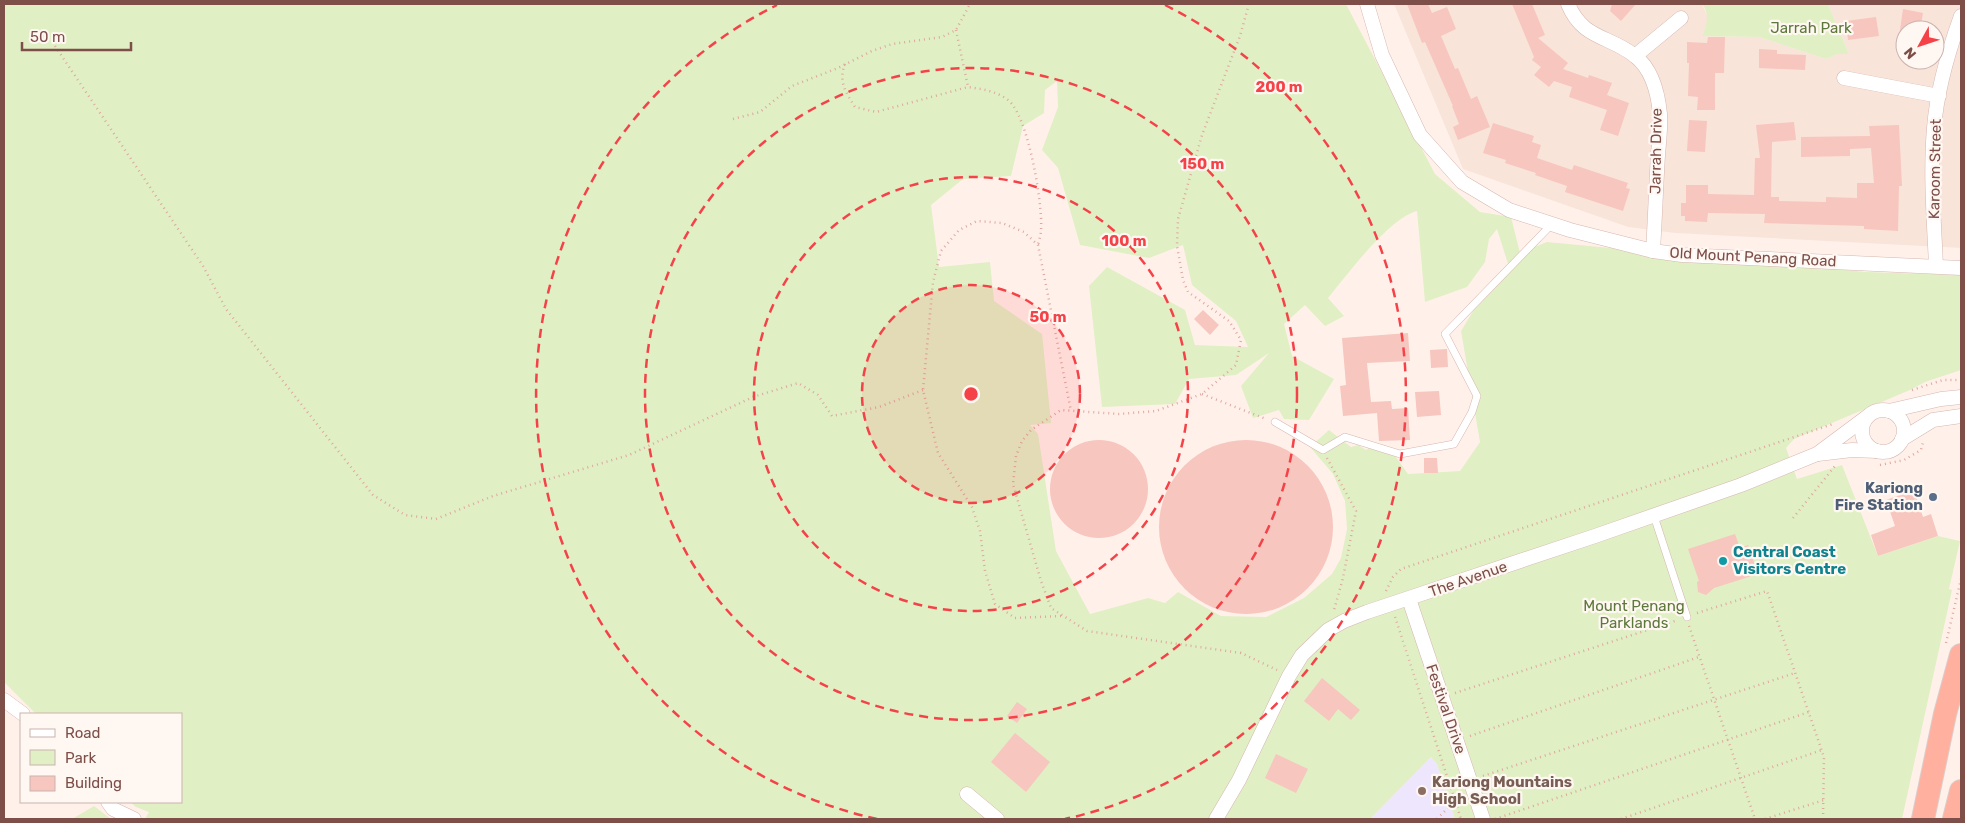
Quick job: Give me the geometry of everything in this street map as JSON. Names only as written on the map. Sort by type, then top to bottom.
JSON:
[{"type":"highway","points":[[1923,819],[1945,714],[1954,649]]},
{"type":"highway","points":[[1954,819],[1961,791]]},
{"type":"street","name":"Old Mount Penang Road","points":[[1367,4],[1382,55],[1420,135],[1462,182],[1509,210],[1552,224],[1653,250],[1682,255],[1961,268]]},
{"type":"street","name":"Jarrah Drive","points":[[1568,4],[1585,29],[1598,37],[1617,44],[1635,56],[1645,66],[1654,84],[1660,114],[1653,250]]},
{"type":"street","name":"Karoom Street","points":[[1936,266],[1933,170],[1934,127],[1949,51],[1961,16]]},
{"type":"street","points":[[1635,56],[1681,18]]},
{"type":"street","points":[[1844,78],[1939,96]]},
{"type":"street","points":[[1959,394],[1889,411],[1880,410],[1868,416],[1863,424],[1863,436],[1866,442],[1877,451],[1890,450],[1896,447],[1902,439],[1932,420],[1961,416]]},
{"type":"street","points":[[1889,411],[1899,418],[1903,424],[1902,439]]},
{"type":"street","name":"The Avenue","points":[[1216,819],[1239,780],[1302,655],[1328,630],[1360,615],[1741,485],[1817,454],[1868,416]]},
{"type":"street","name":"The Avenue","points":[[1817,454],[1852,450],[1877,451]]},
{"type":"street","name":"Festival Drive","points":[[1408,599],[1483,819]]},
{"type":"street","points":[[4,700],[22,713]]},
{"type":"street","points":[[967,794],[996,819]]},
{"type":"street","points":[[109,803],[113,809],[135,819]]},
{"type":"street","points":[[124,803],[135,819]]},
{"type":"lane","points":[[1275,422],[1323,450],[1345,436],[1400,454],[1454,444],[1472,412],[1477,396],[1446,334],[1552,224]]},
{"type":"lane","points":[[1654,516],[1687,617]]},
{"type":"path","points":[[733,119],[760,112],[792,86],[872,51],[892,44],[942,37],[956,30],[970,4]]},
{"type":"path","points":[[1249,4],[1240,36],[1202,134],[1178,219],[1177,246],[1183,280],[1188,292],[1229,321],[1241,340],[1236,365],[1202,394],[1156,411],[1119,414],[1061,410],[1031,430],[1022,440],[1016,456],[1013,484],[1041,581],[1051,608],[1087,631],[1242,653],[1290,676]]},
{"type":"path","points":[[956,30],[968,87]]},
{"type":"path","points":[[55,46],[203,266],[226,309],[373,495],[405,515],[436,519],[493,496],[629,455],[753,397],[798,383],[818,395],[832,416],[879,407],[923,390]]},
{"type":"path","points":[[846,63],[842,73],[844,91],[855,107],[876,112],[968,87],[992,91],[1009,101],[1019,113],[1026,132],[1039,196],[1041,230],[1038,245],[1071,411]]},
{"type":"path","points":[[1038,245],[1024,232],[1002,224],[978,222],[959,230],[941,251],[933,282],[923,390],[938,453],[972,507],[980,531],[985,571],[995,604],[1015,618],[1063,616]]},
{"type":"path","points":[[1202,394],[1275,422]]},
{"type":"path","points":[[1323,450],[1356,511],[1343,578],[1328,630]]},
{"type":"path","points":[[1792,518],[1838,462]]},
{"type":"path","points":[[1954,649],[1961,579]]},
{"type":"path","points":[[1442,699],[1453,693],[1767,591],[1824,757],[1823,819]]},
{"type":"path","points":[[1687,617],[1755,819]]},
{"type":"path","points":[[1457,741],[1699,657]]},
{"type":"path","points":[[1470,781],[1795,673]]},
{"type":"path","points":[[1494,819],[1809,712]]},
{"type":"path","points":[[1621,819],[1822,750]]},
{"type":"path","points":[[1765,819],[1824,800]]},
{"type":"path","points":[[1437,819],[1455,801]]},
{"type":"shaded area","points":[[1394,4],[1702,4],[1707,15],[1707,24],[1702,36],[1759,37],[1826,59],[1838,54],[1849,54],[1828,4],[1961,4],[1961,248],[1675,233],[1628,227],[1463,169]]},
{"type":"shaded area","name":"Kariong Mountains High School","points":[[1431,757],[1437,764],[1455,819],[1370,819]]},
{"type":"green space","name":"Mount Penang Parklands","points":[[4,4],[1346,4],[1435,174],[1480,212],[1511,217],[1520,253],[1547,242],[1866,272],[1961,275],[1961,370],[1925,382],[1794,439],[1786,448],[1797,479],[1842,465],[1878,556],[1938,536],[1960,541],[1949,589],[1952,590],[1902,819],[1455,819],[1437,764],[1431,757],[1370,819],[145,819],[149,812],[131,803],[182,803],[182,713],[35,713],[4,682]],"holes":[[[1057,81],[1058,107],[1042,150],[1058,168],[1080,245],[1149,258],[1183,245],[1192,285],[1236,321],[1248,347],[1195,345],[1185,310],[1107,267],[1089,286],[1102,407],[1175,404],[1189,379],[1236,375],[1269,353],[1241,386],[1253,418],[1279,410],[1284,419],[1309,420],[1334,379],[1292,356],[1284,324],[1305,305],[1325,326],[1344,316],[1328,298],[1381,236],[1406,216],[1417,211],[1425,302],[1467,287],[1485,262],[1489,239],[1497,229],[1510,270],[1486,290],[1461,331],[1480,442],[1460,471],[1408,474],[1391,450],[1371,446],[1366,450],[1358,445],[1351,447],[1329,430],[1310,447],[1333,474],[1345,501],[1347,529],[1341,558],[1332,574],[1304,598],[1266,617],[1221,616],[1178,592],[1165,603],[1148,598],[1090,614],[1056,551],[1038,434],[1030,425],[1051,423],[1042,334],[994,301],[990,262],[939,267],[931,205],[963,179],[1011,176],[1023,126],[1044,113],[1045,90]]]},
{"type":"green space","name":"Jarrah Park","points":[[1702,4],[1828,4],[1849,54],[1838,54],[1826,59],[1759,37],[1702,36],[1707,20],[1705,8]]},
{"type":"green space","points":[[94,806],[111,819],[72,819]]},
{"type":"building","points":[[1407,4],[1428,4],[1432,13],[1447,7],[1456,29],[1441,36],[1455,69],[1458,68],[1471,99],[1477,96],[1490,127],[1458,140],[1453,127],[1459,124],[1453,106],[1425,42],[1422,43]]},
{"type":"building","points":[[1512,4],[1532,4],[1545,35],[1538,38],[1568,63],[1563,69],[1588,78],[1589,75],[1612,83],[1607,95],[1629,103],[1618,136],[1600,130],[1607,110],[1569,97],[1572,87],[1554,81],[1549,87],[1534,75],[1541,67],[1532,60],[1534,57]]},
{"type":"building","points":[[1612,4],[1636,4],[1621,21],[1610,11]]},
{"type":"building","points":[[1903,9],[1923,13],[1922,20],[1901,20]]},
{"type":"building","points":[[1876,17],[1879,36],[1848,40],[1846,21]]},
{"type":"building","points":[[1708,37],[1725,37],[1724,73],[1715,73],[1715,110],[1697,110],[1698,97],[1688,96],[1689,63],[1687,63],[1687,42],[1707,43]]},
{"type":"building","points":[[1759,49],[1777,50],[1777,54],[1806,55],[1805,70],[1759,68]]},
{"type":"building","points":[[1689,120],[1707,121],[1705,152],[1687,151]]},
{"type":"building","points":[[1794,122],[1796,140],[1772,142],[1771,197],[1779,197],[1779,201],[1826,202],[1826,197],[1857,198],[1857,183],[1874,183],[1871,148],[1850,149],[1850,156],[1801,157],[1801,137],[1870,136],[1869,126],[1899,125],[1902,186],[1899,186],[1898,231],[1864,229],[1864,226],[1764,223],[1765,214],[1708,213],[1707,222],[1685,221],[1685,216],[1681,216],[1681,203],[1686,203],[1686,185],[1708,185],[1708,194],[1754,195],[1755,158],[1760,158],[1756,125]]},
{"type":"building","points":[[1493,123],[1534,136],[1532,142],[1541,145],[1537,158],[1572,170],[1574,165],[1628,183],[1626,188],[1630,189],[1623,211],[1565,192],[1567,186],[1505,163],[1506,160],[1483,153]]},
{"type":"building","points":[[1203,310],[1219,325],[1210,335],[1194,319]]},
{"type":"building","points":[[1408,333],[1410,361],[1367,363],[1371,402],[1391,401],[1392,409],[1408,408],[1410,440],[1379,441],[1377,413],[1343,416],[1340,386],[1346,385],[1342,338]]},
{"type":"building","points":[[1447,349],[1448,367],[1431,368],[1430,350]]},
{"type":"building","points":[[1439,391],[1441,415],[1417,417],[1415,392]]},
{"type":"building","points":[[1099,440],[1118,444],[1134,454],[1144,470],[1148,489],[1144,508],[1134,524],[1118,534],[1099,538],[1080,534],[1064,524],[1054,508],[1050,489],[1054,470],[1064,454],[1080,444]]},
{"type":"building","points":[[1237,440],[1255,440],[1287,450],[1308,465],[1323,486],[1333,518],[1333,536],[1323,568],[1308,589],[1287,604],[1271,610],[1255,614],[1237,614],[1205,604],[1184,589],[1169,568],[1163,552],[1159,536],[1159,518],[1169,486],[1184,465],[1205,450],[1221,444]]},
{"type":"building","points":[[1424,458],[1437,458],[1438,473],[1424,473]]},
{"type":"building","points":[[1914,490],[1923,517],[1931,514],[1938,536],[1878,556],[1871,535],[1895,526],[1886,500]]},
{"type":"building","name":"Central Coast Visitors Centre","points":[[1735,534],[1740,548],[1748,545],[1758,574],[1714,588],[1706,595],[1698,592],[1697,582],[1699,581],[1688,549]]},
{"type":"building","points":[[1322,678],[1360,710],[1351,720],[1338,709],[1329,721],[1304,701]]},
{"type":"building","points":[[1017,702],[1027,709],[1017,723],[1007,716]]},
{"type":"building","points":[[1015,733],[1050,762],[1026,792],[991,762]]},
{"type":"building","points":[[1276,754],[1308,769],[1296,793],[1265,778]]},
{"type":"place","name":"Kariong Fire Station","points":[[1933,497]]},
{"type":"place","name":"Central Coast Visitors Centre","points":[[1723,561]]},
{"type":"place","name":"Kariong Mountains High School","points":[[1422,791]]}]
